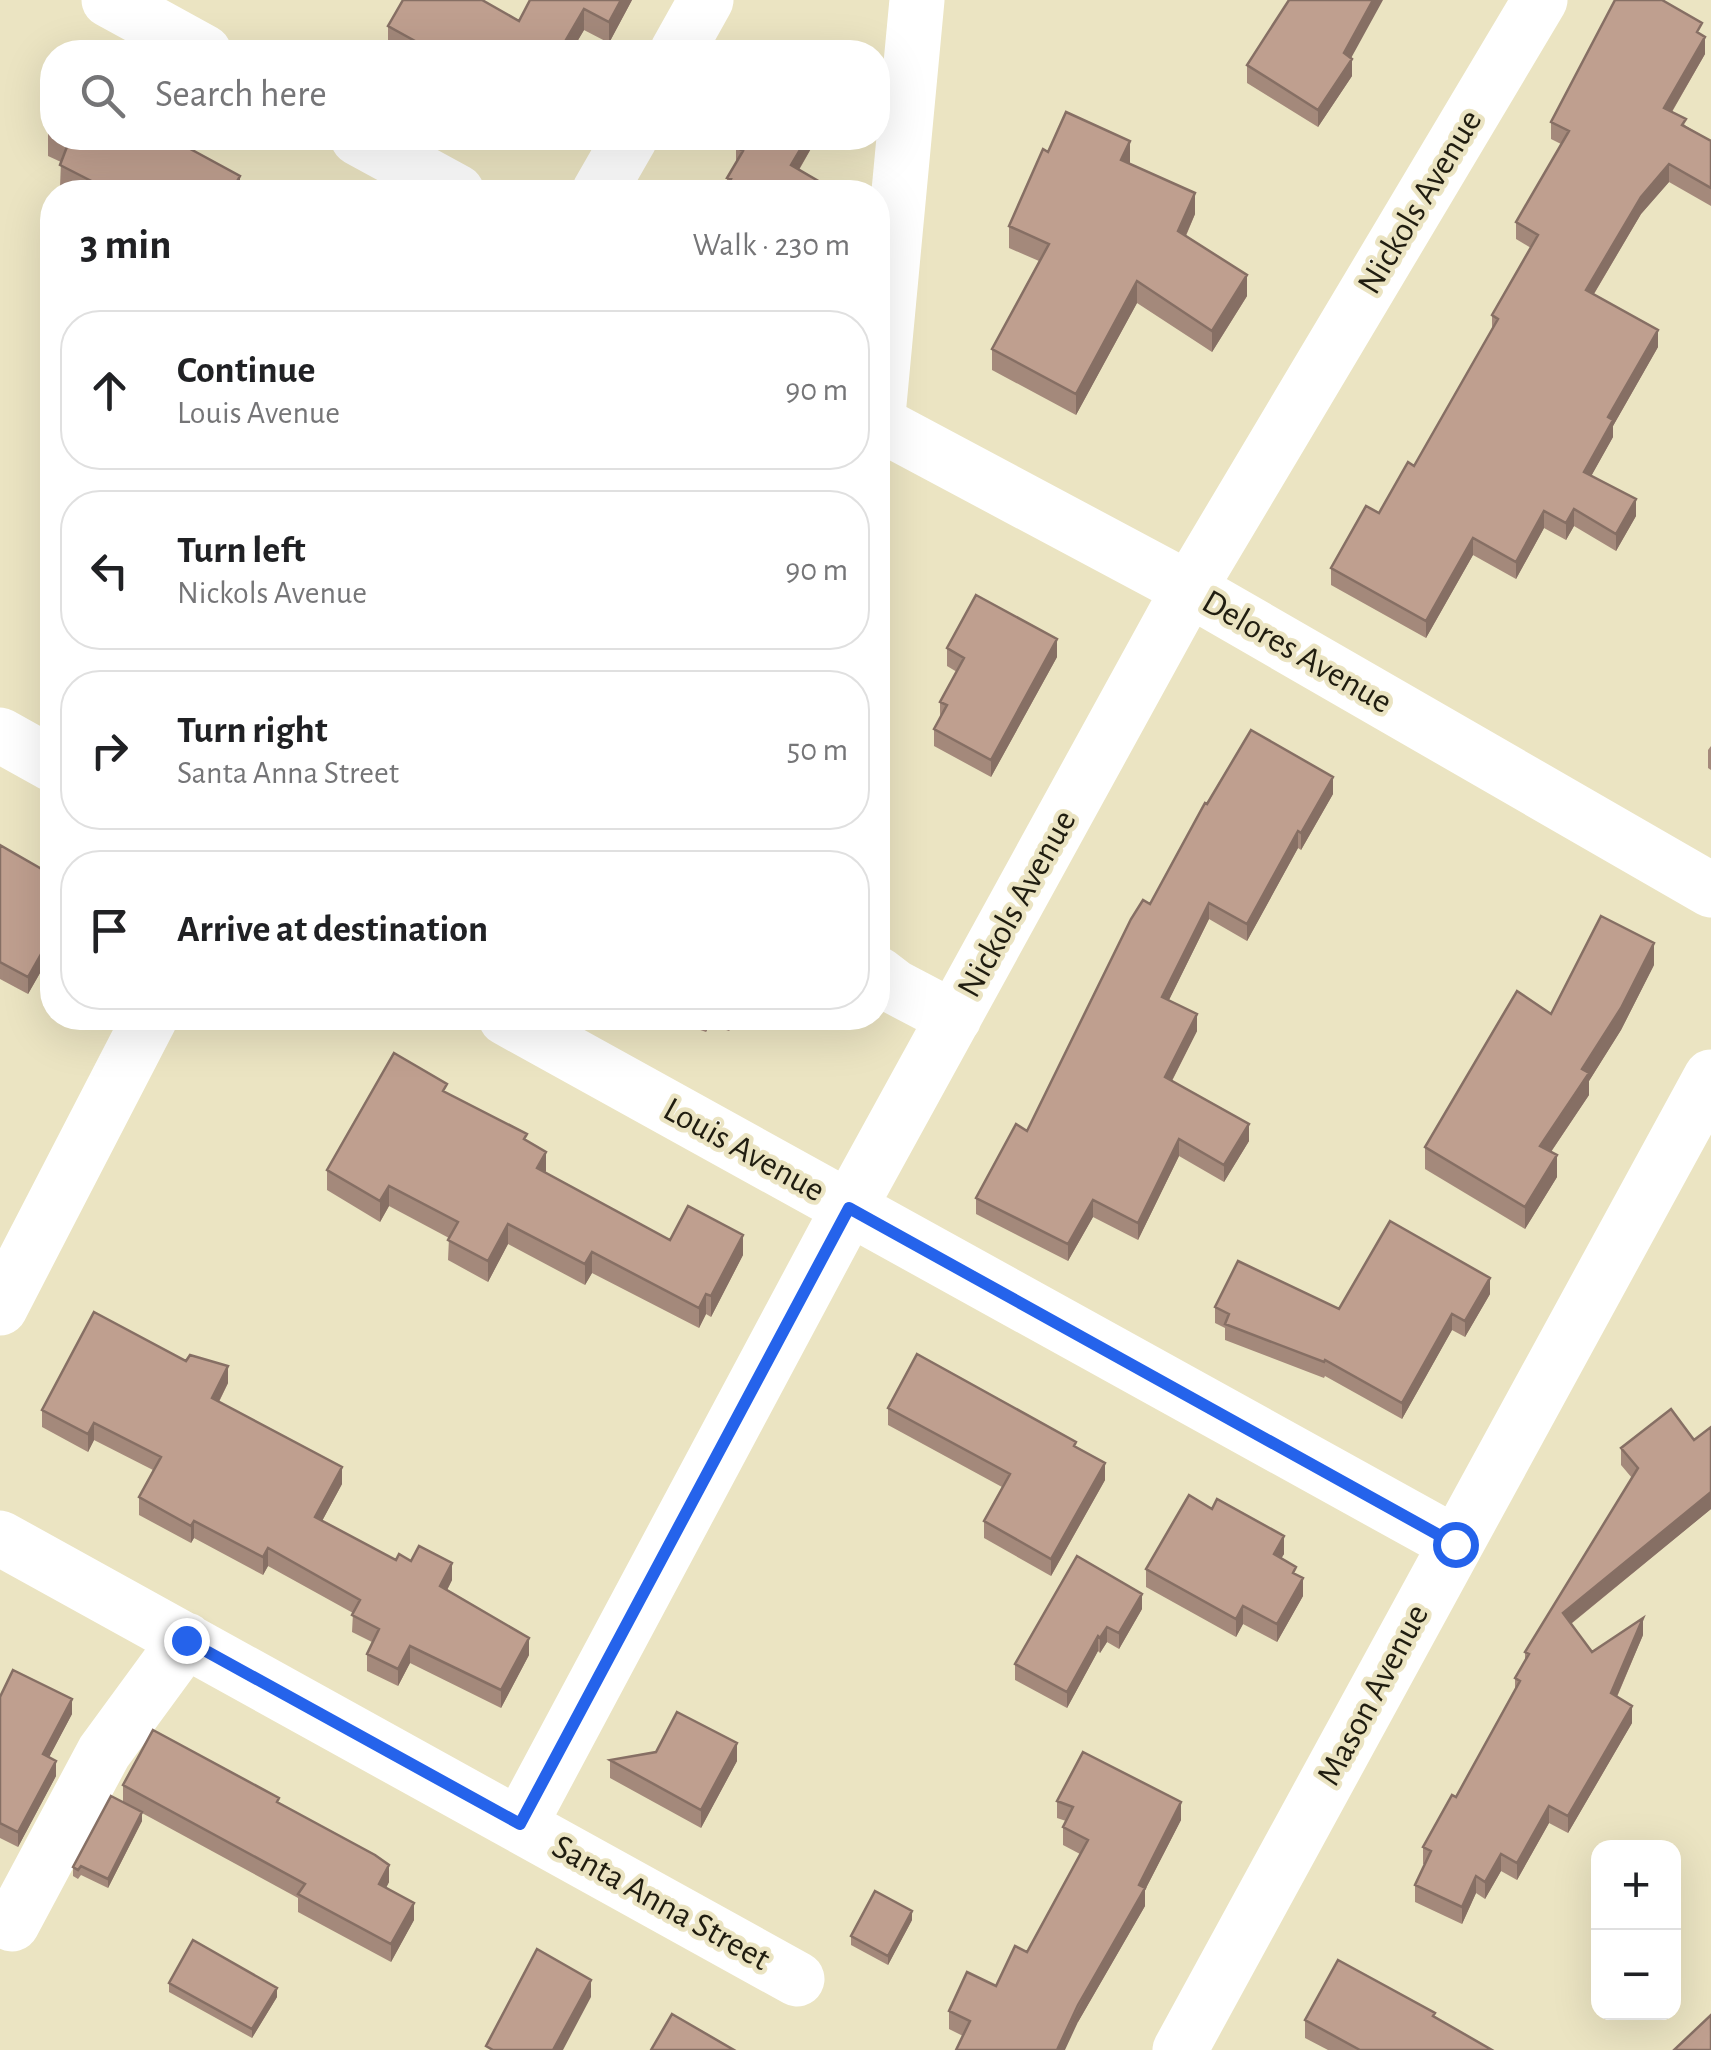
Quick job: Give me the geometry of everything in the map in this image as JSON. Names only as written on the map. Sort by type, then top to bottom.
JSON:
[{"type":"street","points":[[109,0],[182,40]]},
{"type":"street","points":[[684,40],[706,0]]},
{"type":"street","points":[[890,287],[917,0]]},
{"type":"street","name":"Nickols Avenue","points":[[520,1824],[849,1208],[1189,590],[1540,0]]},
{"type":"street","points":[[380,150],[435,180]]},
{"type":"street","points":[[607,180],[623,150]]},
{"type":"street","name":"Delores Avenue","points":[[890,429],[1189,590],[1711,890]]},
{"type":"street","points":[[0,735],[40,757]]},
{"type":"street","points":[[890,981],[954,1018]]},
{"type":"street","points":[[0,1308],[144,1030]]},
{"type":"street","name":"Louis Avenue","points":[[528,1030],[1455,1544]]},
{"type":"street","name":"Mason Avenue","points":[[1180,2050],[1455,1544],[1706,1100]]},
{"type":"street","name":"Santa Anna Street","points":[[0,1538],[797,1980]]},
{"type":"street","points":[[12,1924],[104,1752],[186,1640]]},
{"type":"building","points":[[403,0],[482,0],[519,21],[530,0],[621,0],[609,22],[584,9],[566,40],[413,40],[388,26]]},
{"type":"building","points":[[1289,0],[1373,0],[1344,53],[1352,59],[1318,110],[1247,65]]},
{"type":"building","points":[[1615,0],[1662,0],[1702,23],[1697,32],[1705,37],[1664,108],[1686,119],[1682,125],[1711,141],[1711,188],[1669,164],[1641,197],[1586,290],[1658,330],[1608,417],[1613,420],[1584,472],[1636,499],[1616,534],[1574,509],[1566,523],[1544,511],[1516,562],[1473,538],[1426,621],[1331,568],[1366,506],[1379,513],[1408,462],[1414,466],[1498,319],[1492,315],[1538,235],[1516,222],[1569,131],[1551,122]]},
{"type":"building","points":[[1066,112],[1130,141],[1121,160],[1195,193],[1178,231],[1247,275],[1212,331],[1137,281],[1076,394],[992,349],[1049,244],[1009,226],[1043,149],[1048,152]]},
{"type":"building","points":[[66,150],[192,150],[240,176],[238,180],[89,180],[60,165]]},
{"type":"building","points":[[800,150],[791,165],[817,180],[730,180],[727,178],[743,151]]},
{"type":"building","points":[[976,595],[1057,639],[991,760],[934,729],[947,705],[940,702],[964,658],[947,648]]},
{"type":"building","points":[[1251,730],[1333,777],[1247,924],[1209,903],[1162,997],[1197,1014],[1165,1077],[1249,1124],[1224,1165],[1179,1139],[1138,1223],[1093,1200],[1068,1244],[976,1198],[1016,1124],[1027,1131],[1131,919],[1143,900],[1150,904],[1205,803]]},
{"type":"building","points":[[0,845],[40,868],[40,956],[28,977],[0,962]]},
{"type":"building","points":[[1601,916],[1654,943],[1621,1008],[1582,1069],[1589,1073],[1540,1146],[1557,1155],[1525,1207],[1425,1147],[1517,991],[1551,1014]]},
{"type":"building","points":[[394,1053],[447,1084],[443,1091],[527,1134],[524,1139],[546,1152],[537,1168],[670,1240],[688,1206],[743,1235],[711,1296],[706,1294],[699,1308],[592,1252],[585,1264],[508,1224],[488,1261],[448,1240],[458,1222],[389,1186],[380,1201],[327,1170]]},
{"type":"building","points":[[1390,1221],[1490,1278],[1465,1321],[1452,1314],[1402,1403],[1325,1360],[1225,1324],[1229,1314],[1215,1307],[1238,1261],[1339,1309]]},
{"type":"building","points":[[94,1312],[186,1361],[190,1355],[228,1366],[212,1398],[342,1467],[315,1517],[396,1560],[399,1554],[411,1561],[419,1546],[452,1563],[440,1586],[529,1638],[501,1690],[410,1646],[398,1669],[367,1654],[379,1629],[352,1615],[360,1600],[268,1548],[263,1557],[194,1521],[191,1526],[139,1497],[161,1457],[94,1423],[88,1434],[42,1410]]},
{"type":"building","points":[[917,1354],[1076,1442],[1074,1446],[1105,1463],[1051,1559],[984,1521],[1010,1474],[888,1408]]},
{"type":"building","points":[[1671,1409],[1694,1440],[1711,1427],[1711,1492],[1563,1613],[1592,1652],[1643,1618],[1611,1693],[1632,1706],[1568,1816],[1549,1806],[1517,1863],[1501,1854],[1485,1882],[1476,1876],[1462,1907],[1415,1885],[1431,1851],[1423,1847],[1452,1795],[1456,1797],[1520,1681],[1515,1678],[1529,1654],[1525,1652],[1638,1468],[1621,1448]]},
{"type":"building","points":[[1189,1495],[1212,1509],[1217,1499],[1284,1536],[1274,1554],[1296,1567],[1293,1573],[1303,1578],[1277,1624],[1243,1606],[1236,1619],[1146,1569]]},
{"type":"building","points":[[1077,1556],[1142,1594],[1119,1633],[1107,1627],[1098,1636],[1067,1692],[1015,1664]]},
{"type":"building","points":[[13,1670],[72,1699],[43,1754],[56,1761],[18,1832],[0,1823],[0,1697]]},
{"type":"building","points":[[677,1712],[737,1743],[701,1810],[610,1760],[656,1752]]},
{"type":"building","points":[[153,1730],[279,1798],[277,1802],[389,1865],[379,1884],[414,1903],[391,1944],[298,1894],[305,1884],[123,1785]]},
{"type":"building","points":[[1083,1752],[1181,1802],[1139,1885],[1145,1888],[1078,2005],[1057,2050],[956,2050],[970,2021],[949,2011],[967,1972],[996,1986],[1015,1946],[1027,1952],[1088,1840],[1063,1827],[1073,1807],[1057,1801]]},
{"type":"building","points":[[111,1796],[142,1812],[108,1879],[81,1866],[78,1870],[73,1867]]},
{"type":"building","points":[[875,1891],[912,1911],[888,1956],[851,1936]]},
{"type":"building","points":[[193,1940],[277,1988],[252,2029],[169,1983]]},
{"type":"building","points":[[537,1949],[591,1980],[553,2050],[493,2050],[486,2046]]},
{"type":"building","points":[[1338,1960],[1435,2013],[1433,2016],[1492,2050],[1360,2050],[1305,2020]]},
{"type":"building","points":[[672,2014],[734,2050],[651,2050]]},
{"type":"building","points":[[1711,2015],[1711,2050],[1674,2050]]},
{"type":"route","points":[[186,1640],[520,1824],[849,1208],[1455,1544]]}]
